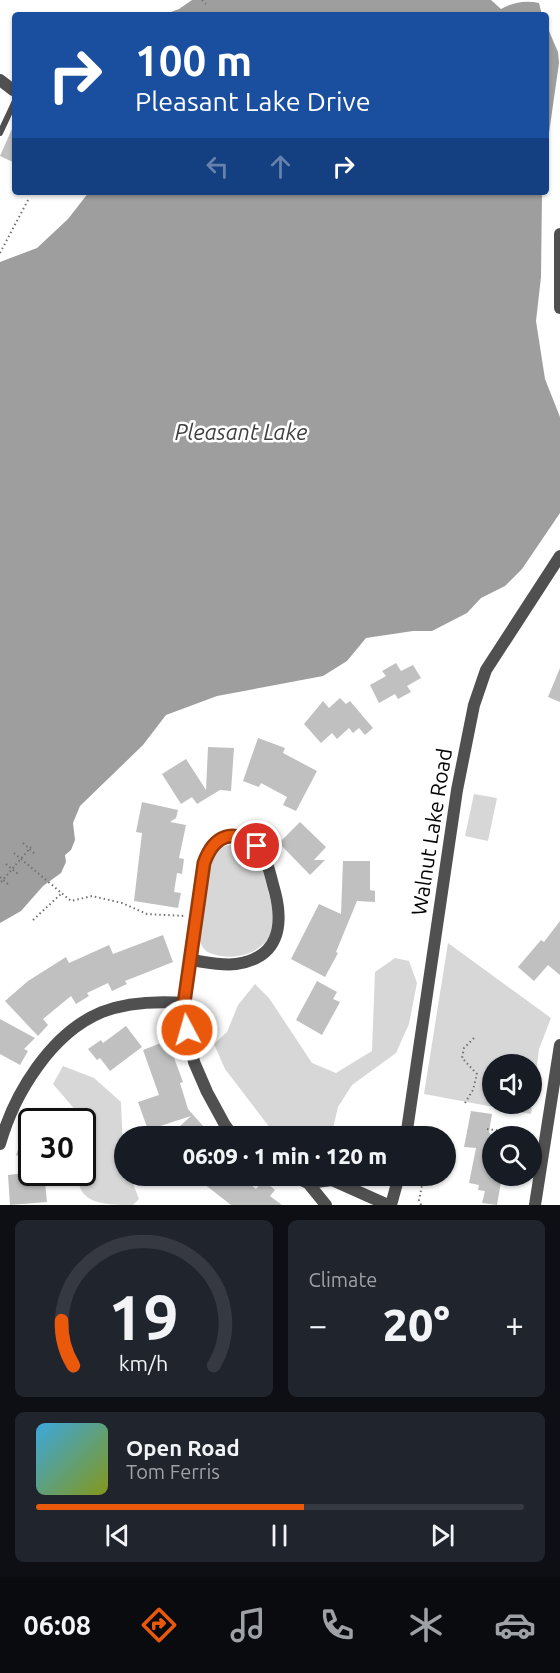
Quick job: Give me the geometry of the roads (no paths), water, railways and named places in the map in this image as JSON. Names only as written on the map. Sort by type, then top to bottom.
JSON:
[{"type":"street","points":[[0,80],[12,92]]},
{"type":"street","points":[[560,234],[560,308]]},
{"type":"street","name":"Walnut Lake Road","points":[[408,1126],[457,790],[474,705],[486,670],[560,556]]},
{"type":"street","points":[[190,960],[235,965],[256,958],[275,940],[280,922],[278,904],[266,861],[257,846],[240,836],[222,838],[209,849],[204,863],[195,918],[184,1003],[194,1062],[211,1100],[227,1126]]},
{"type":"street","points":[[0,1144],[12,1113],[32,1077],[53,1047],[80,1025],[101,1012],[131,1004],[157,1001],[184,1003]]},
{"type":"street","points":[[535,1205],[560,1045]]},
{"type":"street","points":[[310,1186],[326,1205]]},
{"type":"street","points":[[346,1186],[390,1205],[396,1186]]},
{"type":"lane","points":[[0,133],[12,100]]},
{"type":"water","points":[[192,0],[491,0],[501,9],[520,2],[539,3],[541,12],[171,12]]},
{"type":"water","points":[[549,31],[558,52],[559,63],[549,133]]},
{"type":"water","name":"Pleasant Lake","points":[[87,195],[542,195],[541,277],[536,321],[545,379],[560,417],[560,513],[522,569],[505,586],[481,598],[467,613],[432,631],[413,631],[366,638],[347,661],[323,676],[217,696],[166,715],[143,745],[80,806],[73,823],[75,840],[71,850],[65,855],[66,862],[61,873],[43,886],[21,911],[0,923],[0,262],[37,248],[68,219]]}]
